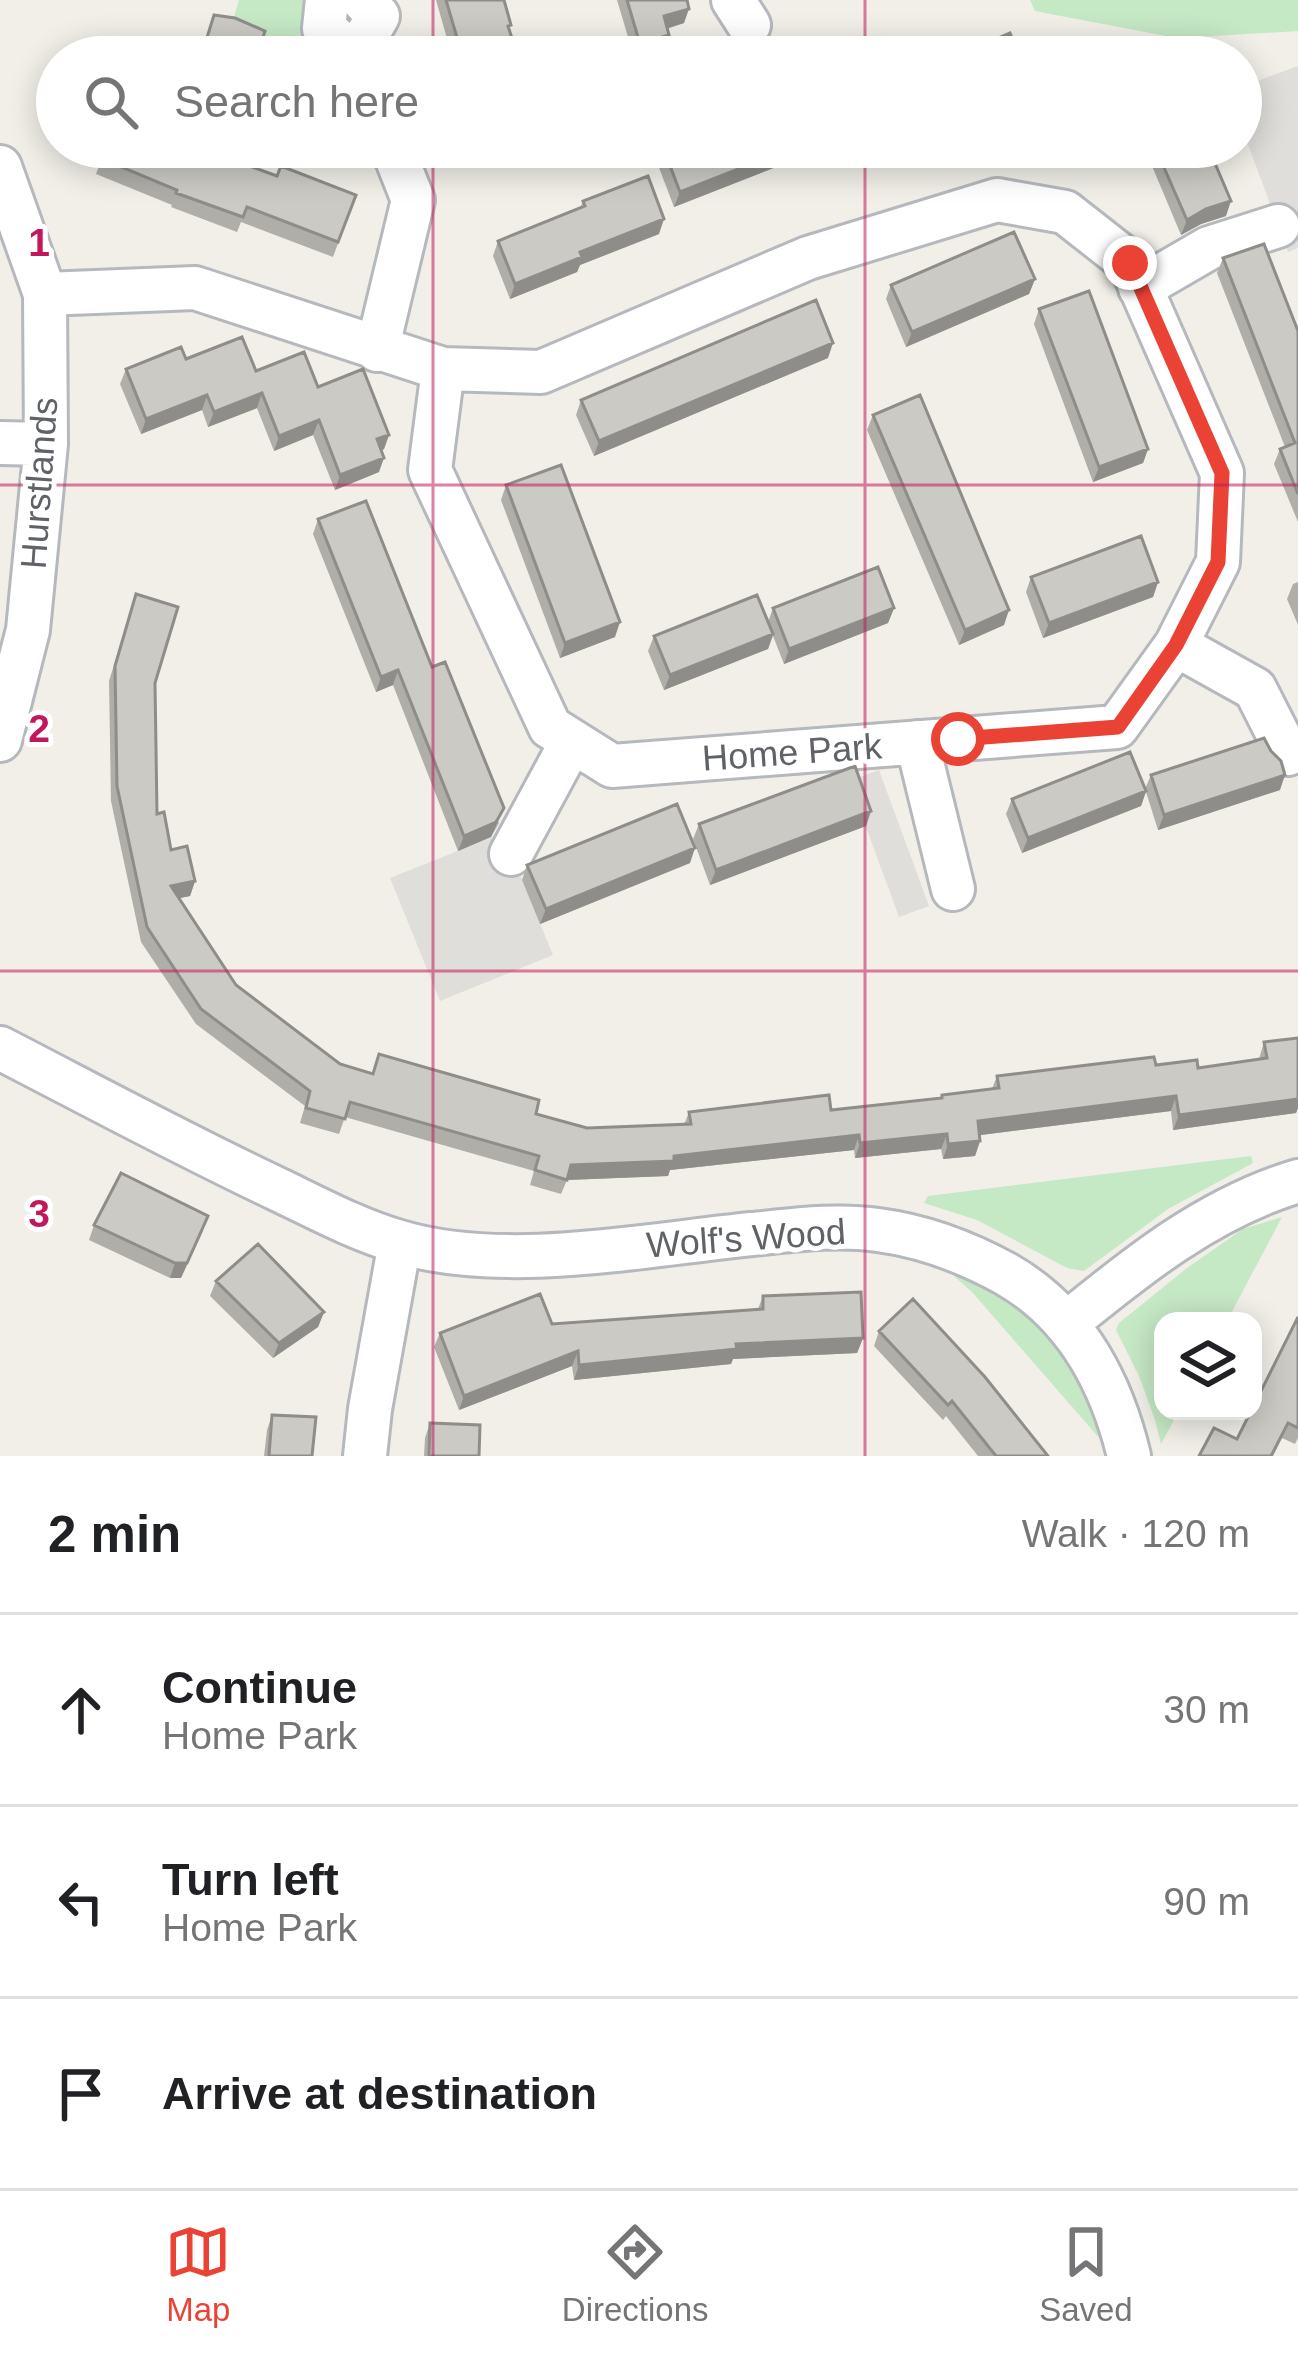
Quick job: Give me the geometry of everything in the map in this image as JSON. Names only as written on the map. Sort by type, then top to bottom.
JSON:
[{"type":"street","points":[[327,0],[324,28],[333,36]]},
{"type":"street","points":[[363,0],[378,16],[367,36]]},
{"type":"street","name":"Hurstlands","points":[[0,167],[45,294],[46,444],[28,630],[0,740]]},
{"type":"street","points":[[377,350],[413,200],[400,168]]},
{"type":"street","name":"Home Park","points":[[45,294],[195,288],[442,369],[541,372],[808,258],[997,200],[1065,212],[1130,263],[1222,473],[1218,562],[1176,645],[1118,727],[612,766],[550,727],[430,470],[442,369]]},
{"type":"street","points":[[1140,288],[1209,248],[1278,226]]},
{"type":"street","points":[[0,443],[46,444]]},
{"type":"street","points":[[1176,645],[1255,688],[1288,754]]},
{"type":"street","points":[[511,854],[572,741]]},
{"type":"street","points":[[916,742],[953,889]]},
{"type":"street","name":"Wolf's Wood","points":[[0,1048],[232,1168],[400,1242],[462,1254],[536,1256],[822,1227],[877,1229],[977,1258],[1034,1290],[1067,1323],[1101,1376],[1130,1456]]},
{"type":"street","points":[[1067,1323],[1180,1235],[1230,1207],[1298,1181]]},
{"type":"street","points":[[365,1456],[400,1242]]},
{"type":"shaded area","points":[[1298,66],[1298,248],[1288,252],[1257,168],[1262,168],[1262,79]]},
{"type":"shaded area","points":[[879,770],[929,906],[899,917],[849,781]]},
{"type":"shaded area","points":[[503,833],[553,955],[440,1001],[390,878]]},
{"type":"green space","points":[[239,0],[327,0],[345,36],[247,36],[230,31]]},
{"type":"green space","points":[[1030,0],[1298,0],[1298,31],[1166,36],[1035,11]]},
{"type":"green space","points":[[1251,1156],[1253,1163],[1168,1209],[1084,1271],[1067,1268],[977,1220],[924,1203],[928,1196]]},
{"type":"green space","points":[[1282,1217],[1232,1312],[1154,1312],[1154,1417],[1116,1330],[1119,1323],[1243,1229]]},
{"type":"green space","points":[[945,1268],[977,1277],[1047,1329],[1089,1391],[1104,1438],[1101,1440],[972,1292]]},
{"type":"green space","points":[[1155,1420],[1174,1420],[1161,1444]]},
{"type":"building","points":[[446,0],[504,0],[511,36],[457,36]]},
{"type":"building","points":[[627,0],[687,0],[689,9],[664,16],[669,35],[638,36]]},
{"type":"building","points":[[214,15],[265,31],[263,36],[208,36]]},
{"type":"building","points":[[124,168],[255,168],[277,176],[280,168],[286,168],[356,195],[338,242],[247,207],[243,217]]},
{"type":"building","points":[[671,168],[741,168],[680,192]]},
{"type":"building","points":[[1164,168],[1217,168],[1231,201],[1187,220]]},
{"type":"building","points":[[648,176],[664,219],[515,284],[498,241]]},
{"type":"building","points":[[1014,232],[1035,279],[912,332],[891,285]]},
{"type":"building","points":[[1264,244],[1298,331],[1298,494],[1280,449],[1295,443],[1223,258]]},
{"type":"building","points":[[1089,291],[1148,449],[1099,467],[1039,309]]},
{"type":"building","points":[[816,300],[833,343],[599,441],[581,400]]},
{"type":"building","points":[[242,337],[256,371],[304,352],[318,387],[363,369],[389,435],[377,439],[384,458],[340,475],[319,420],[279,436],[262,393],[214,412],[207,395],[146,419],[126,369],[181,347],[186,359]]},
{"type":"building","points":[[920,395],[1009,610],[965,630],[873,415]]},
{"type":"building","points":[[561,465],[620,622],[565,643],[506,485]]},
{"type":"building","points":[[366,501],[432,667],[445,662],[504,808],[496,822],[464,836],[398,670],[381,677],[318,519]]},
{"type":"building","points":[[1141,536],[1158,582],[1049,623],[1031,577]]},
{"type":"building","points":[[878,567],[894,608],[789,649],[773,608]]},
{"type":"building","points":[[136,594],[178,607],[155,683],[157,814],[164,812],[171,850],[187,846],[195,881],[171,886],[236,985],[340,1064],[373,1074],[379,1054],[539,1100],[536,1114],[587,1128],[691,1124],[689,1112],[829,1095],[831,1110],[942,1098],[999,1088],[997,1076],[1154,1057],[1156,1065],[1197,1060],[1198,1068],[1267,1058],[1264,1042],[1298,1038],[1298,1099],[1179,1115],[1176,1096],[978,1121],[980,1141],[948,1144],[947,1134],[860,1143],[859,1135],[674,1156],[674,1161],[571,1165],[567,1180],[535,1170],[539,1156],[350,1102],[345,1119],[306,1108],[310,1091],[201,1009],[147,927],[117,786],[115,666]]},
{"type":"building","points":[[757,595],[773,634],[670,675],[654,636]]},
{"type":"building","points":[[1264,738],[1285,775],[1164,815],[1151,775]]},
{"type":"building","points":[[1130,752],[1146,791],[1028,838],[1012,799]]},
{"type":"building","points":[[855,766],[871,811],[716,870],[699,824]]},
{"type":"building","points":[[677,804],[695,848],[546,909],[527,865]]},
{"type":"building","points":[[121,1173],[208,1216],[187,1263],[175,1263],[94,1225]]},
{"type":"building","points":[[258,1244],[324,1312],[279,1343],[216,1281]]},
{"type":"building","points":[[861,1292],[863,1338],[736,1344],[737,1349],[579,1365],[578,1351],[464,1396],[440,1333],[540,1294],[552,1324],[763,1309],[763,1296]]},
{"type":"building","points":[[913,1299],[985,1377],[1048,1456],[996,1456],[952,1401],[948,1405],[879,1331]]},
{"type":"building","points":[[1298,1317],[1298,1428],[1288,1423],[1271,1456],[1199,1456],[1214,1428],[1237,1439],[1246,1420],[1262,1420],[1262,1389]]},
{"type":"building","points":[[272,1415],[316,1417],[312,1456],[269,1456]]},
{"type":"building","points":[[430,1423],[480,1425],[479,1456],[429,1456]]},
{"type":"route","points":[[958,739],[1118,727],[1176,645],[1218,562],[1222,473],[1130,263]]}]
